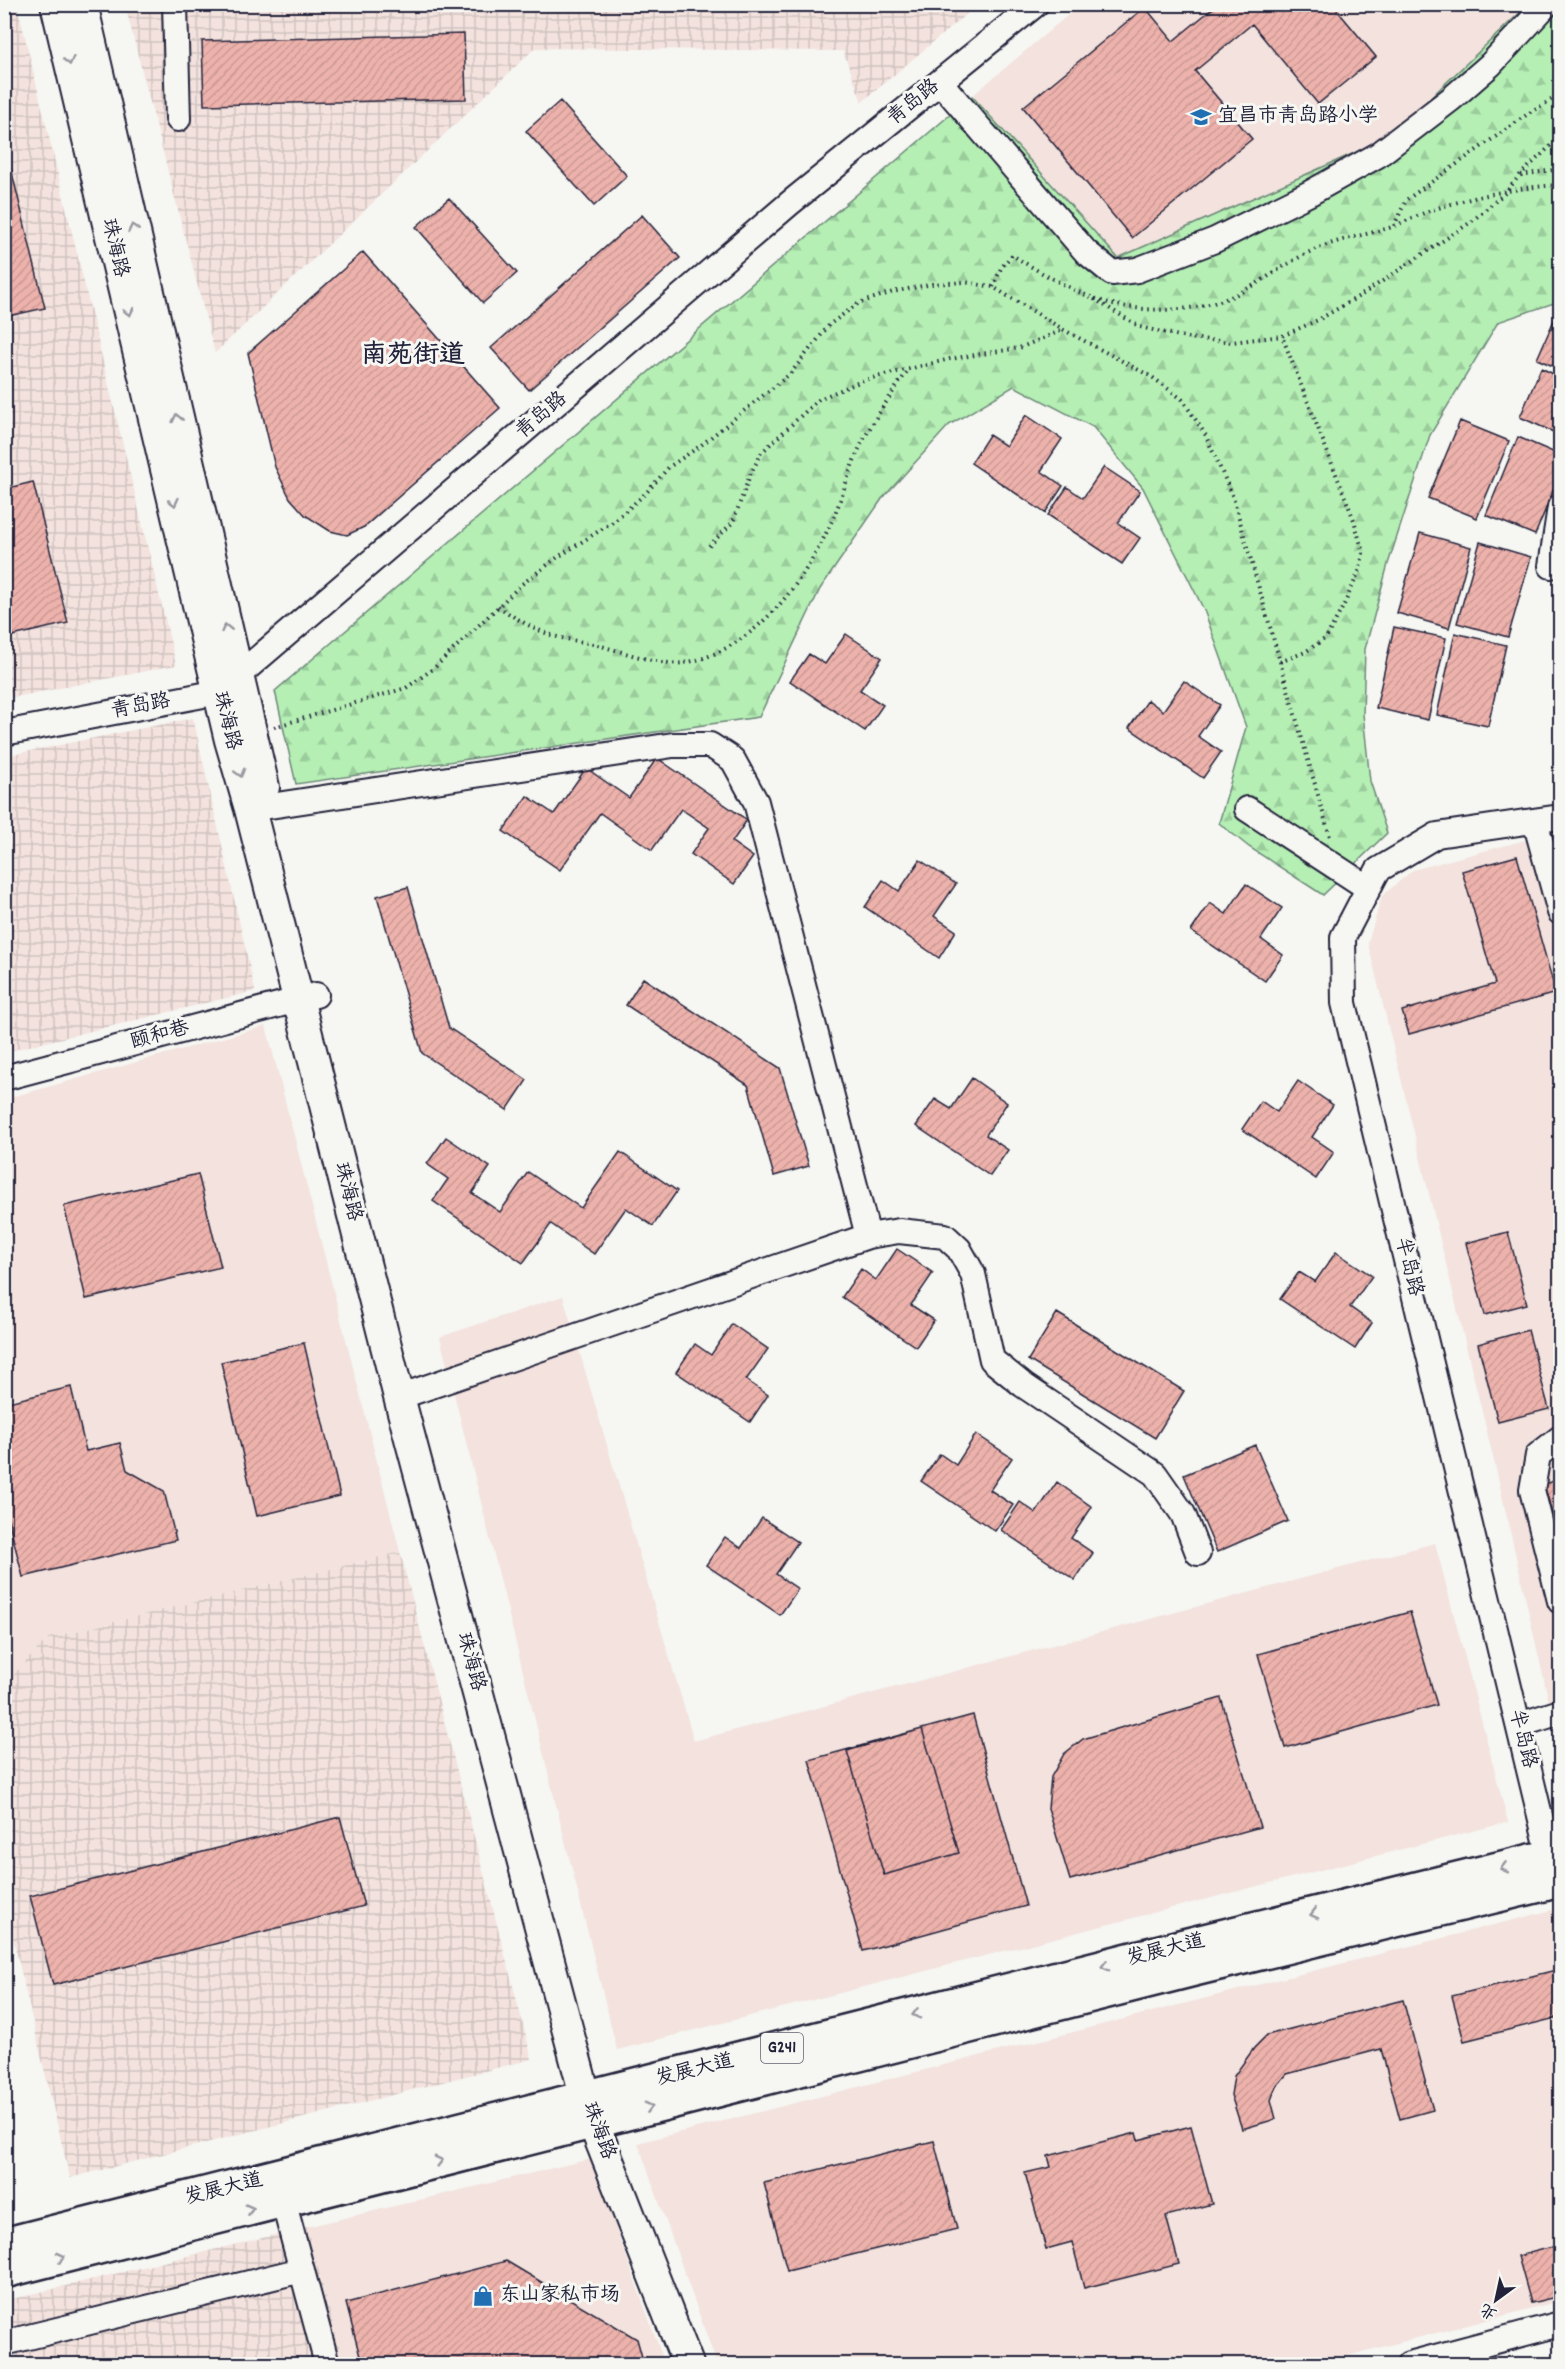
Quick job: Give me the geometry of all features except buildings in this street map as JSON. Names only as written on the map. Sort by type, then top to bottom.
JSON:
[{"type":"highway","name":"发展大道","points":[[4,2245],[1182,1972],[1557,1864]]},
{"type":"highway","name":"发展大道","points":[[4,2271],[283,2200],[595,2109]]},
{"type":"main road","name":"珠海路","points":[[56,4],[407,1394],[595,2109],[688,2364]]},
{"type":"main road","name":"珠海路","points":[[82,4],[228,684],[251,734],[259,808]]},
{"type":"main road","name":"珠海路","points":[[595,2109],[700,2364]]},
{"type":"street","points":[[175,4],[178,119]]},
{"type":"street","name":"青岛路","points":[[4,733],[228,684],[790,203],[1036,4]]},
{"type":"street","points":[[940,82],[1086,252],[1112,273],[1137,270],[1215,240],[1310,193],[1378,155],[1451,99],[1490,65],[1547,4]]},
{"type":"street","points":[[1551,566],[1560,507]]},
{"type":"street","points":[[259,808],[673,745],[710,745],[733,760],[756,802],[868,1236]]},
{"type":"street","points":[[1247,809],[1368,888]]},
{"type":"street","name":"半岛路","points":[[1557,1864],[1518,1725],[1344,1003],[1343,937],[1378,870],[1437,835],[1560,817]]},
{"type":"street","points":[[1535,821],[1560,912]]},
{"type":"street","name":"颐和巷","points":[[4,1078],[307,998]]},
{"type":"street","points":[[407,1394],[868,1236],[899,1231],[945,1236],[959,1249],[973,1274],[992,1360],[1023,1385],[1155,1474],[1183,1514],[1198,1553]]},
{"type":"street","points":[[1560,1438],[1538,1455],[1532,1490],[1560,1601]]},
{"type":"street","points":[[1518,1725],[1560,1712]]},
{"type":"street","points":[[283,2200],[302,2270],[320,2363]]},
{"type":"street","points":[[4,2343],[302,2270]]},
{"type":"street","points":[[1409,2364],[1560,2324]]},
{"type":"path","points":[[1394,226],[1406,200],[1532,111],[1560,95]]},
{"type":"path","points":[[993,287],[1000,268],[1012,255],[1089,296],[1140,327],[1188,338],[1232,342],[1282,336],[1318,320],[1363,294],[1471,222],[1506,192],[1520,175],[1560,137]]},
{"type":"path","points":[[1520,175],[1560,169]]},
{"type":"path","points":[[1089,296],[1125,306],[1160,310],[1202,306],[1233,296],[1268,279],[1295,259],[1317,248],[1394,226],[1435,209],[1533,186],[1560,185]]},
{"type":"path","points":[[251,734],[406,688],[433,669],[522,584],[558,557],[613,522],[646,493],[669,467],[700,446],[740,412],[770,392],[790,374],[830,324],[859,303],[893,291],[932,284],[964,282],[993,287],[1064,330],[1152,377],[1182,399],[1205,434],[1233,497],[1339,869]]},
{"type":"path","points":[[709,546],[733,522],[750,475],[762,452],[819,399],[864,380],[950,359],[1019,348],[1064,330]]},
{"type":"path","points":[[1280,662],[1305,652],[1326,638],[1360,568],[1363,553],[1353,519],[1282,336]]},
{"type":"path","points":[[498,606],[532,628],[556,637],[589,642],[657,660],[681,663],[713,654],[742,638],[796,585],[834,517],[859,448],[908,370]]},
{"type":"shaded area","points":[[17,4],[176,665],[5,699],[4,5]]},
{"type":"shaded area","points":[[125,5],[977,5],[862,102],[843,51],[535,48],[215,353]]},
{"type":"shaded area","name":"宜昌市青岛路小学","points":[[1080,5],[1528,5],[1388,138],[1118,258],[972,96]]},
{"type":"shaded area","points":[[193,718],[255,991],[5,1052],[5,756]]},
{"type":"shaded area","points":[[1560,835],[1560,1750],[1497,1473],[1368,943],[1382,896],[1413,870],[1522,841]]},
{"type":"shaded area","points":[[266,1026],[400,1552],[48,1638],[5,1685],[5,1099]]},
{"type":"shaded area","points":[[563,1296],[694,1741],[1435,1543],[1508,1822],[617,2050],[440,1337]]},
{"type":"shaded area","points":[[400,1552],[532,2059],[70,2178],[5,1904],[4,1685],[48,1638]]},
{"type":"shaded area","points":[[1560,1908],[1560,2301],[1316,2364],[717,2364],[638,2143]]},
{"type":"shaded area","name":"东山家私市场","points":[[591,2159],[665,2364],[344,2364],[307,2227]]},
{"type":"shaded area","points":[[307,2227],[344,2364],[5,2364],[4,2301]]},
{"type":"green space","points":[[1528,5],[1560,5],[1560,301],[1498,322],[1430,435],[1388,564],[1365,649],[1363,714],[1370,781],[1387,833],[1323,895],[1249,847],[1219,823],[1246,727],[1204,610],[1143,488],[1093,427],[1014,386],[949,425],[882,499],[820,589],[759,717],[296,784],[275,691],[972,96],[1118,258],[1388,138]]},
{"type":"place","name":"宜昌市青岛路小学","points":[[1201,117]]},
{"type":"place","name":"东山家私市场","points":[[483,2296]]},
{"type":"district","name":"南苑街道","points":[[413,356]]}]
